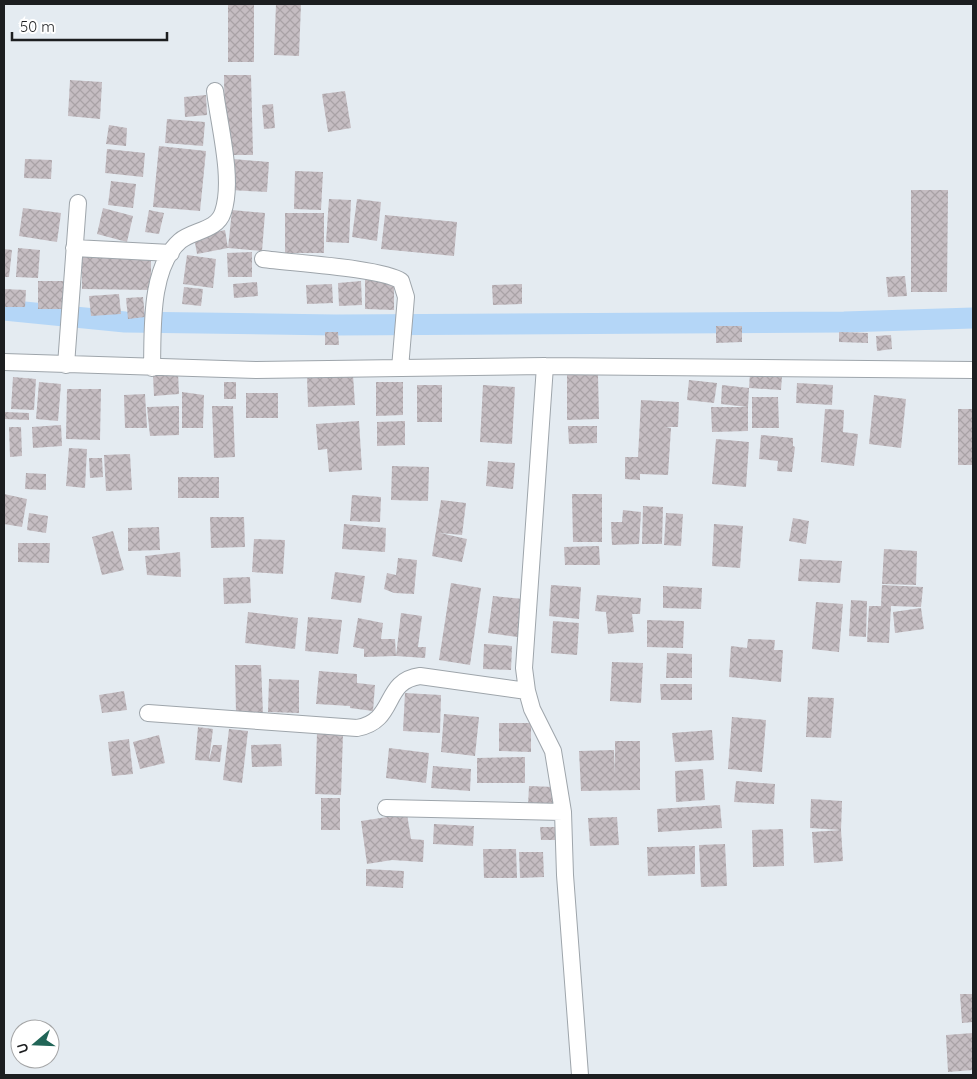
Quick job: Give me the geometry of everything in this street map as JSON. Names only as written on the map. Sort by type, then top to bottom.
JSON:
[{"type":"street","points":[[152,368],[152,311],[158,287],[171,253],[182,240],[214,224],[223,211],[225,163],[214,91]]},
{"type":"street","points":[[66,365],[78,204]]},
{"type":"street","points":[[74,248],[171,253]]},
{"type":"street","points":[[263,259],[370,272],[397,278],[406,292],[400,368]]},
{"type":"street","points":[[4,362],[152,368],[546,366],[973,370]]},
{"type":"street","points":[[546,366],[524,668],[532,709],[553,751],[563,812],[565,875],[580,1075]]},
{"type":"street","points":[[148,713],[357,728],[366,726],[383,714],[396,687],[410,678],[420,676],[527,691]]},
{"type":"street","points":[[386,808],[563,812]]},
{"type":"building","points":[[228,4],[254,4],[254,62],[228,62]]},
{"type":"building","points":[[276,4],[301,4],[299,56],[274,55]]},
{"type":"building","points":[[224,75],[251,75],[253,155],[225,155]]},
{"type":"building","points":[[70,80],[102,82],[100,119],[68,116]]},
{"type":"building","points":[[345,91],[351,128],[328,132],[322,94]]},
{"type":"building","points":[[206,95],[207,115],[185,117],[184,97]]},
{"type":"building","points":[[273,104],[275,128],[264,129],[262,105]]},
{"type":"building","points":[[167,119],[205,122],[203,146],[165,143]]},
{"type":"building","points":[[109,125],[127,128],[126,146],[106,144]]},
{"type":"building","points":[[159,146],[206,151],[200,211],[153,207]]},
{"type":"building","points":[[107,149],[145,153],[143,177],[105,173]]},
{"type":"building","points":[[25,159],[52,160],[51,179],[24,178]]},
{"type":"building","points":[[233,159],[269,162],[267,192],[231,190]]},
{"type":"building","points":[[295,171],[323,172],[321,210],[294,209]]},
{"type":"building","points":[[111,181],[136,184],[133,208],[108,205]]},
{"type":"building","points":[[911,190],[948,190],[947,292],[911,292]]},
{"type":"building","points":[[329,199],[351,200],[349,243],[326,242]]},
{"type":"building","points":[[357,199],[381,202],[377,241],[352,237]]},
{"type":"building","points":[[23,208],[61,213],[57,242],[19,236]]},
{"type":"building","points":[[103,208],[133,216],[127,242],[97,234]]},
{"type":"building","points":[[149,210],[164,213],[159,234],[145,232]]},
{"type":"building","points":[[232,210],[265,213],[262,251],[228,248]]},
{"type":"building","points":[[285,213],[324,213],[324,253],[285,253]]},
{"type":"building","points":[[385,215],[457,222],[454,256],[381,249]]},
{"type":"building","points":[[225,230],[228,248],[197,254],[194,237]]},
{"type":"building","points":[[18,248],[40,250],[38,278],[16,277]]},
{"type":"building","points":[[4,249],[12,250],[9,277],[4,277]]},
{"type":"building","points":[[252,252],[252,277],[228,277],[227,253]]},
{"type":"building","points":[[82,255],[151,256],[151,290],[82,289]]},
{"type":"building","points":[[187,255],[216,259],[213,288],[183,284]]},
{"type":"building","points":[[905,276],[907,296],[888,297],[886,277]]},
{"type":"building","points":[[365,280],[394,280],[394,310],[365,309]]},
{"type":"building","points":[[38,281],[64,281],[64,309],[38,309]]},
{"type":"building","points":[[361,281],[362,305],[339,306],[338,283]]},
{"type":"building","points":[[257,282],[258,296],[234,298],[233,284]]},
{"type":"building","points":[[332,284],[333,303],[307,304],[306,285]]},
{"type":"building","points":[[522,284],[522,304],[493,305],[492,285]]},
{"type":"building","points":[[184,287],[203,289],[201,306],[182,304]]},
{"type":"building","points":[[4,289],[26,290],[25,307],[4,307]]},
{"type":"building","points":[[119,294],[121,314],[91,316],[89,296]]},
{"type":"building","points":[[143,297],[145,317],[128,319],[126,298]]},
{"type":"building","points":[[716,326],[742,326],[742,342],[716,343]]},
{"type":"building","points":[[325,332],[338,332],[339,345],[325,345]]},
{"type":"building","points":[[839,332],[868,333],[868,343],[839,342]]},
{"type":"building","points":[[891,335],[892,349],[877,351],[876,336]]},
{"type":"building","points":[[178,373],[179,394],[154,396],[153,375]]},
{"type":"building","points":[[750,373],[782,376],[781,390],[749,388]]},
{"type":"building","points":[[353,375],[355,405],[308,407],[307,377]]},
{"type":"building","points":[[567,375],[598,375],[599,419],[567,420]]},
{"type":"building","points":[[13,377],[36,379],[34,410],[11,409]]},
{"type":"building","points":[[689,380],[717,383],[714,403],[687,400]]},
{"type":"building","points":[[39,382],[61,384],[58,421],[36,419]]},
{"type":"building","points":[[224,382],[236,382],[236,399],[224,399]]},
{"type":"building","points":[[376,382],[403,382],[403,415],[376,416]]},
{"type":"building","points":[[797,383],[833,385],[832,405],[796,403]]},
{"type":"building","points":[[417,385],[442,385],[442,422],[417,422]]},
{"type":"building","points":[[483,385],[515,387],[512,444],[480,442]]},
{"type":"building","points":[[722,385],[749,388],[748,407],[721,404]]},
{"type":"building","points":[[67,389],[101,389],[100,440],[66,439]]},
{"type":"building","points":[[182,392],[204,395],[203,428],[182,428]]},
{"type":"building","points":[[246,393],[278,393],[278,418],[246,418]]},
{"type":"building","points":[[145,394],[147,428],[125,428],[124,395]]},
{"type":"building","points":[[874,395],[906,399],[901,448],[869,444]]},
{"type":"building","points":[[752,397],[778,397],[779,428],[752,428]]},
{"type":"building","points":[[641,400],[679,402],[678,427],[665,427],[671,428],[668,475],[640,474],[640,480],[625,479],[625,457],[638,457]]},
{"type":"building","points":[[179,406],[179,435],[150,436],[147,407]]},
{"type":"building","points":[[212,406],[233,406],[235,457],[214,458]]},
{"type":"building","points":[[711,407],[748,407],[748,431],[712,432]]},
{"type":"building","points":[[825,409],[844,410],[843,432],[858,434],[854,466],[821,462]]},
{"type":"building","points":[[958,409],[973,409],[973,465],[958,465]]},
{"type":"building","points":[[5,412],[29,413],[29,420],[4,419]]},
{"type":"building","points":[[359,421],[362,470],[329,472],[327,449],[318,450],[316,424]]},
{"type":"building","points":[[405,421],[405,445],[377,446],[377,422]]},
{"type":"building","points":[[61,425],[62,446],[33,448],[32,427]]},
{"type":"building","points":[[568,426],[597,426],[597,443],[569,444]]},
{"type":"building","points":[[9,427],[21,427],[22,456],[10,457]]},
{"type":"building","points":[[761,435],[793,438],[793,446],[795,447],[792,472],[777,471],[778,461],[759,459]]},
{"type":"building","points":[[716,439],[749,442],[746,487],[712,484]]},
{"type":"building","points":[[69,448],[87,449],[85,488],[66,486]]},
{"type":"building","points":[[130,454],[132,490],[106,491],[104,455]]},
{"type":"building","points":[[89,458],[102,458],[103,477],[90,478]]},
{"type":"building","points":[[488,461],[515,463],[513,489],[486,486]]},
{"type":"building","points":[[392,466],[429,467],[428,501],[391,500]]},
{"type":"building","points":[[26,473],[46,474],[46,490],[25,489]]},
{"type":"building","points":[[178,477],[219,477],[219,498],[178,498]]},
{"type":"building","points":[[4,494],[27,499],[22,527],[4,524]]},
{"type":"building","points":[[572,494],[602,494],[602,542],[573,542]]},
{"type":"building","points":[[352,495],[381,497],[380,522],[350,521]]},
{"type":"building","points":[[441,500],[466,503],[462,535],[440,533],[467,539],[462,562],[432,556]]},
{"type":"building","points":[[643,506],[663,507],[662,544],[642,544]]},
{"type":"building","points":[[623,510],[641,512],[639,544],[612,545],[611,522],[622,522]]},
{"type":"building","points":[[29,513],[48,516],[46,533],[27,530]]},
{"type":"building","points":[[666,513],[683,514],[681,546],[664,545]]},
{"type":"building","points":[[210,517],[244,517],[245,547],[211,548]]},
{"type":"building","points":[[793,518],[809,521],[806,544],[789,541]]},
{"type":"building","points":[[344,524],[386,528],[385,552],[342,549]]},
{"type":"building","points":[[714,524],[743,526],[740,568],[712,566]]},
{"type":"building","points":[[159,527],[160,550],[128,551],[128,528]]},
{"type":"building","points":[[113,531],[124,570],[102,575],[92,537]]},
{"type":"building","points":[[254,539],[285,540],[283,574],[252,572]]},
{"type":"building","points":[[18,543],[50,543],[49,563],[18,562]]},
{"type":"building","points":[[599,546],[600,565],[565,565],[564,547]]},
{"type":"building","points":[[884,549],[917,551],[916,585],[882,584]]},
{"type":"building","points":[[180,552],[181,577],[147,575],[145,556]]},
{"type":"building","points":[[398,558],[417,560],[414,594],[394,593],[384,589],[387,573],[396,575]]},
{"type":"building","points":[[800,559],[842,561],[840,583],[798,581]]},
{"type":"building","points":[[335,572],[365,576],[361,603],[331,599]]},
{"type":"building","points":[[250,577],[251,603],[224,604],[223,578]]},
{"type":"building","points":[[451,583],[481,588],[470,665],[439,660]]},
{"type":"building","points":[[551,585],[581,587],[579,619],[549,616]]},
{"type":"building","points":[[882,585],[923,587],[921,607],[891,606],[889,643],[867,642],[869,606],[881,606]]},
{"type":"building","points":[[663,586],[702,588],[701,609],[663,608]]},
{"type":"building","points":[[597,595],[641,598],[640,614],[632,614],[634,632],[608,634],[606,612],[595,611]]},
{"type":"building","points":[[493,596],[523,599],[518,637],[488,633]]},
{"type":"building","points":[[851,600],[867,601],[866,637],[849,636]]},
{"type":"building","points":[[816,602],[843,604],[839,652],[812,649]]},
{"type":"building","points":[[921,608],[924,629],[895,633],[893,612]]},
{"type":"building","points":[[248,612],[298,618],[295,649],[245,643]]},
{"type":"building","points":[[401,613],[422,616],[418,647],[426,647],[425,658],[396,656]]},
{"type":"building","points":[[308,617],[342,620],[338,654],[305,651]]},
{"type":"building","points":[[358,618],[383,623],[381,639],[395,639],[396,656],[364,657],[364,649],[353,647]]},
{"type":"building","points":[[647,620],[684,621],[683,648],[647,647]]},
{"type":"building","points":[[553,621],[579,623],[577,655],[551,653]]},
{"type":"building","points":[[748,639],[775,640],[774,650],[783,650],[781,682],[729,677],[731,646],[747,648]]},
{"type":"building","points":[[484,644],[512,646],[511,670],[483,669]]},
{"type":"building","points":[[667,653],[692,654],[692,678],[666,678]]},
{"type":"building","points":[[612,662],[643,663],[641,703],[610,701]]},
{"type":"building","points":[[235,665],[261,665],[263,714],[236,714]]},
{"type":"building","points":[[319,671],[357,674],[357,683],[375,685],[373,711],[350,708],[350,706],[316,704]]},
{"type":"building","points":[[269,679],[299,680],[299,713],[268,712]]},
{"type":"building","points":[[660,684],[692,684],[692,700],[661,700]]},
{"type":"building","points":[[124,691],[127,710],[102,713],[99,695]]},
{"type":"building","points":[[405,693],[441,695],[440,733],[403,731]]},
{"type":"building","points":[[808,697],[834,698],[831,738],[806,737]]},
{"type":"building","points":[[444,714],[479,717],[475,756],[441,752]]},
{"type":"building","points":[[732,717],[766,720],[762,772],[728,769]]},
{"type":"building","points":[[499,723],[531,723],[531,752],[499,751]]},
{"type":"building","points":[[198,727],[213,729],[209,760],[213,745],[222,745],[220,762],[195,760]]},
{"type":"building","points":[[229,729],[248,731],[242,783],[223,780]]},
{"type":"building","points":[[712,730],[714,760],[675,762],[672,733]]},
{"type":"building","points":[[317,733],[343,734],[341,795],[315,794]]},
{"type":"building","points":[[159,735],[165,763],[140,769],[133,742]]},
{"type":"building","points":[[129,739],[133,774],[112,776],[108,742]]},
{"type":"building","points":[[615,741],[640,741],[640,790],[581,791],[579,751],[614,750],[615,773]]},
{"type":"building","points":[[281,744],[282,766],[252,767],[251,745]]},
{"type":"building","points":[[389,748],[429,753],[426,783],[386,778]]},
{"type":"building","points":[[525,757],[525,783],[477,783],[477,758]]},
{"type":"building","points":[[433,766],[471,769],[470,791],[431,788]]},
{"type":"building","points":[[703,769],[705,800],[676,802],[675,771]]},
{"type":"building","points":[[736,781],[775,784],[774,804],[734,802]]},
{"type":"building","points":[[529,786],[554,787],[553,807],[528,806]]},
{"type":"building","points":[[321,798],[340,798],[340,830],[321,830]]},
{"type":"building","points":[[811,799],[842,801],[841,830],[810,828]]},
{"type":"building","points":[[720,805],[722,828],[658,832],[657,809]]},
{"type":"building","points":[[407,814],[411,839],[424,840],[423,862],[392,860],[367,864],[361,821]]},
{"type":"building","points":[[617,817],[619,845],[590,846],[588,818]]},
{"type":"building","points":[[434,824],[474,826],[473,846],[433,844]]},
{"type":"building","points":[[540,827],[558,827],[559,840],[541,840]]},
{"type":"building","points":[[783,829],[784,866],[753,867],[752,830]]},
{"type":"building","points":[[841,830],[843,861],[814,863],[812,832]]},
{"type":"building","points":[[725,844],[727,886],[701,887],[699,845]]},
{"type":"building","points":[[695,846],[695,874],[648,876],[647,847]]},
{"type":"building","points":[[483,849],[516,849],[517,878],[484,878]]},
{"type":"building","points":[[519,852],[543,852],[544,877],[520,878]]},
{"type":"building","points":[[366,869],[404,871],[403,888],[366,886]]},
{"type":"building","points":[[960,994],[973,994],[973,1022],[962,1023]]},
{"type":"building","points":[[973,1033],[973,1070],[948,1072],[946,1035]]},
{"type":"waterway","points":[[4,310],[125,322],[336,325],[844,322],[973,318]]}]
